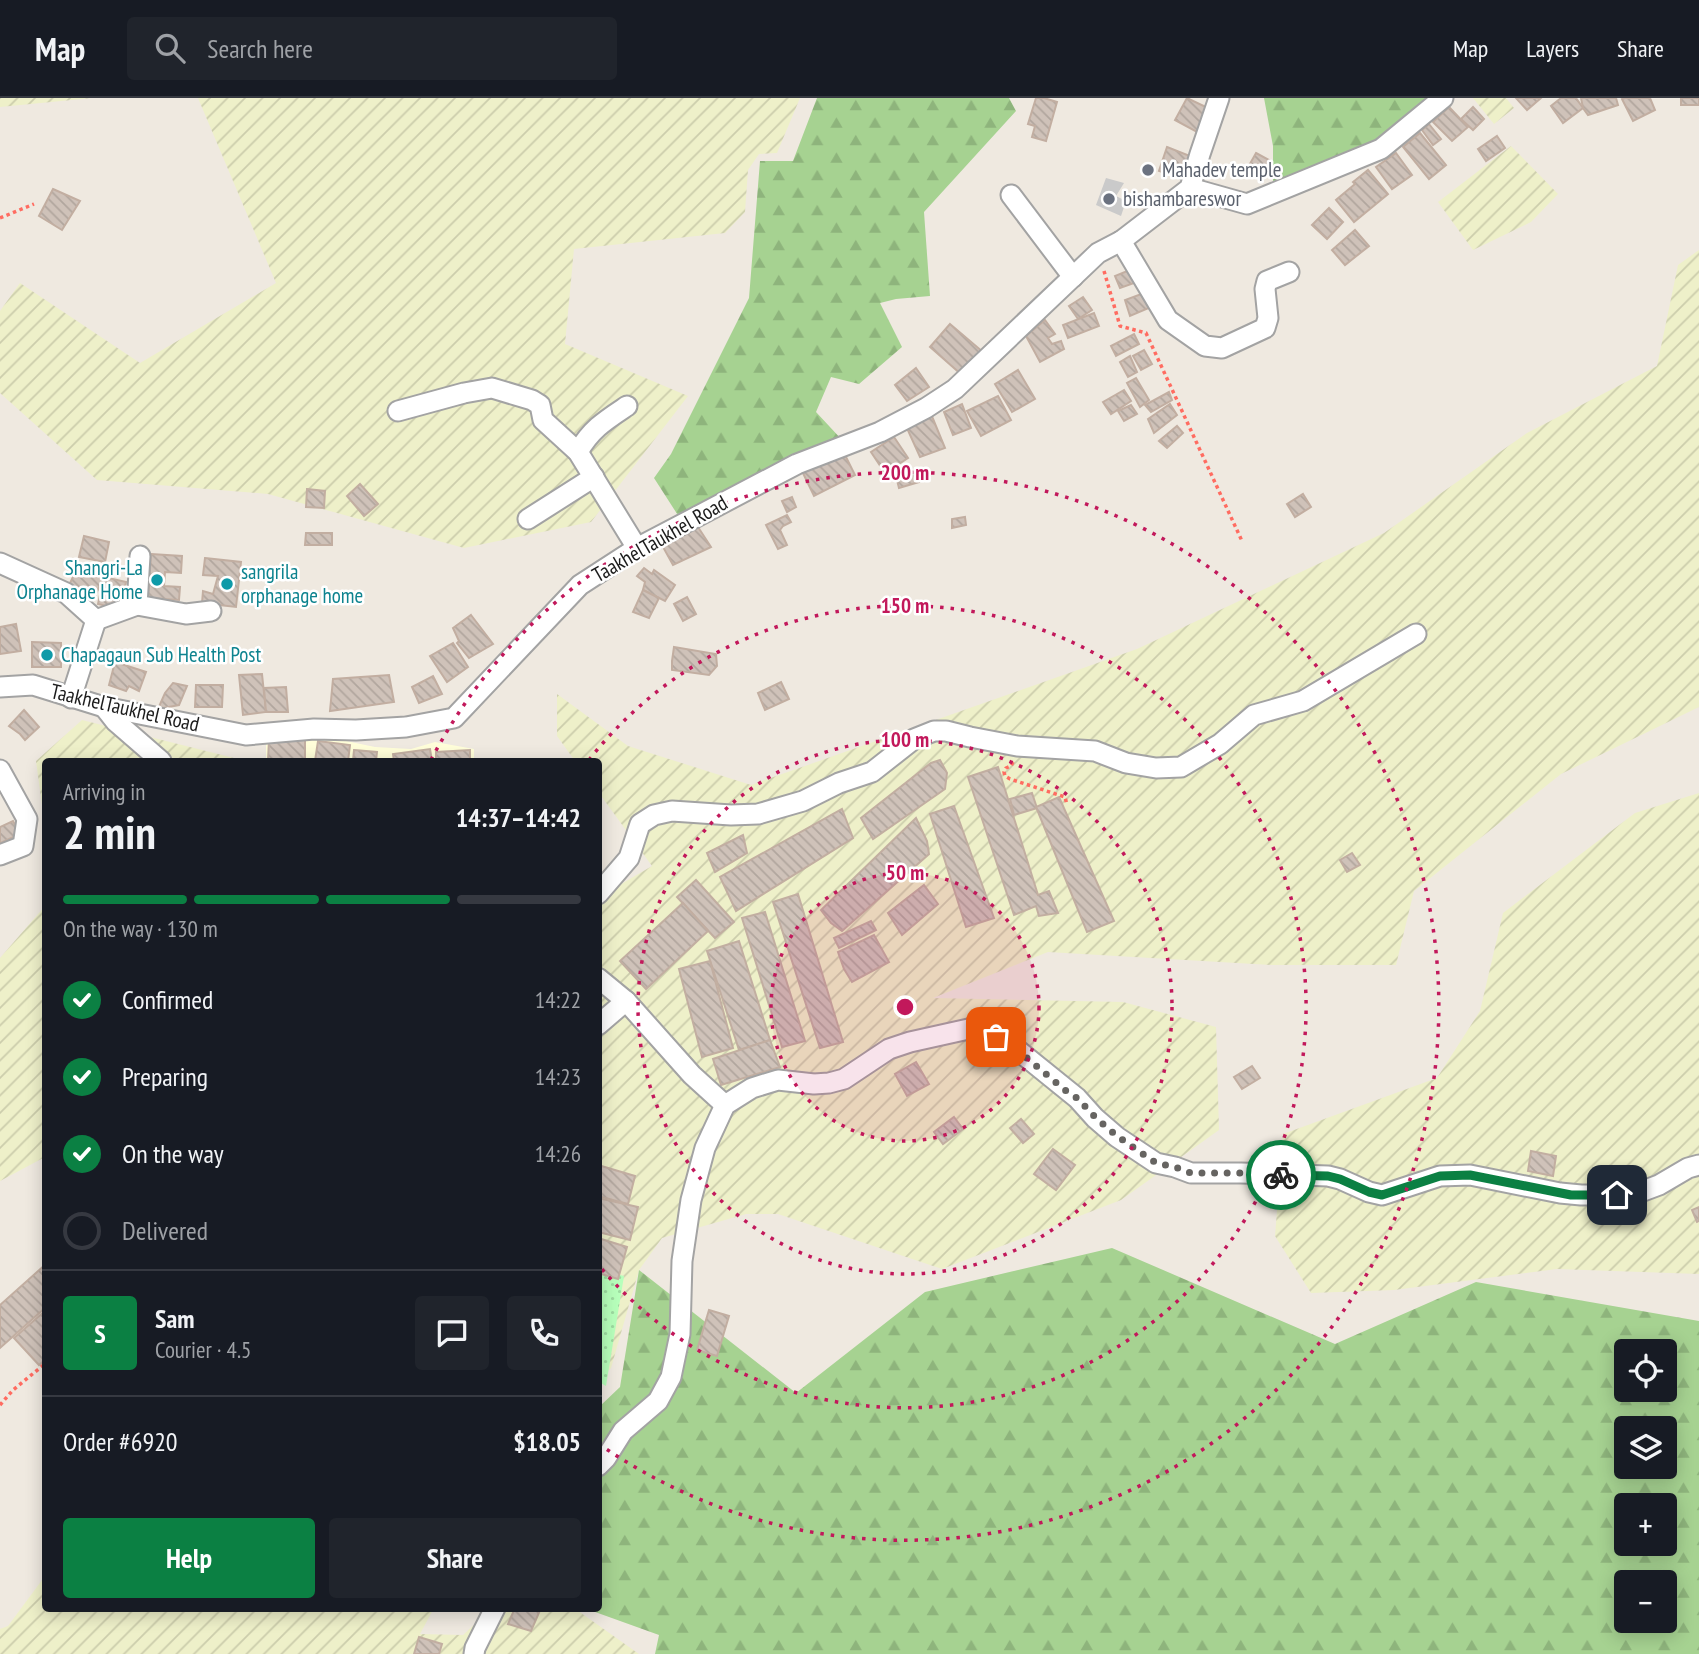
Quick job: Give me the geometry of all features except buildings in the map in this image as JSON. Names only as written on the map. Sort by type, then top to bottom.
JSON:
[{"type":"street","points":[[1219,98],[1190,188],[1247,204],[1381,149],[1443,98]]},
{"type":"street","name":"TaakhelTaukhel Road","points":[[0,687],[33,685],[104,708],[246,735],[314,729],[406,727],[454,718],[580,585],[637,548],[797,464],[880,432],[926,408],[955,389],[1098,253],[1121,241],[1190,188]]},
{"type":"street","points":[[1011,195],[1073,277]]},
{"type":"street","points":[[1121,241],[1168,320],[1205,346],[1222,348],[1265,328],[1268,318],[1265,289],[1267,281],[1289,272]]},
{"type":"street","points":[[398,411],[492,388],[532,400],[540,405],[543,420],[578,452],[637,548]]},
{"type":"street","points":[[578,452],[597,426],[627,406]]},
{"type":"street","points":[[528,519],[594,477]]},
{"type":"street","points":[[137,605],[140,556]]},
{"type":"street","points":[[0,563],[66,593],[96,620]]},
{"type":"street","points":[[96,620],[137,605],[186,614],[211,611]]},
{"type":"street","points":[[71,698],[96,620]]},
{"type":"street","points":[[602,889],[629,858],[640,824],[654,815],[672,811],[731,816],[758,814],[803,801],[839,783],[872,772],[914,738],[934,731],[946,730],[1017,746],[1095,751],[1126,763],[1156,768],[1181,767],[1220,744],[1254,715],[1303,701],[1416,634]]},
{"type":"street","points":[[104,708],[158,758]]},
{"type":"street","points":[[0,770],[27,819],[23,846],[0,855]]},
{"type":"street","points":[[602,981],[626,1001],[692,1075],[725,1105]]},
{"type":"street","points":[[602,1022],[626,1001]]},
{"type":"street","points":[[602,1462],[622,1431],[658,1401],[671,1377],[680,1334],[682,1261],[691,1200],[705,1148],[725,1105],[752,1088],[778,1080],[814,1084],[844,1079],[888,1049],[910,1042],[973,1028],[1009,1043],[1141,1154],[1156,1163],[1191,1173],[1328,1176],[1382,1195],[1440,1176],[1470,1175],[1571,1195],[1617,1195],[1651,1188],[1699,1165]]},
{"type":"street","points":[[474,1654],[493,1612]]},
{"type":"path","points":[[0,218],[34,204]]},
{"type":"path","points":[[1098,253],[1120,326],[1146,332],[1242,541]]},
{"type":"path","points":[[1006,768],[1005,776],[1065,797],[1067,805]]},
{"type":"path","points":[[0,1405],[13,1390],[42,1366]]},
{"type":"shaded area","points":[[0,98],[92,98],[0,107]]},
{"type":"shaded area","points":[[198,98],[800,98],[777,153],[759,154],[748,170],[745,212],[725,233],[574,249],[565,344],[688,396],[591,522],[464,548],[268,494],[97,480],[0,393],[0,311],[20,283],[140,363],[276,283]]},
{"type":"shaded area","points":[[1473,98],[1506,98],[1514,108],[1494,124]]},
{"type":"shaded area","points":[[1511,146],[1558,194],[1531,222],[1473,250],[1438,202]]},
{"type":"shaded area","name":"bishambareswor","points":[[1106,178],[1124,183],[1116,196],[1126,201],[1121,216],[1096,205]]},
{"type":"shaded area","points":[[1699,250],[1699,707],[1561,774],[1414,891],[1396,965],[1271,965],[1048,952],[933,998],[1123,1002],[1216,1027],[1219,1130],[1121,1200],[942,1269],[778,1214],[746,1214],[662,1238],[639,1270],[611,1368],[602,1377],[602,895],[652,866],[602,797],[602,758],[573,758],[557,736],[557,694],[628,746],[751,785],[1137,649],[1384,533],[1527,433],[1657,366],[1678,265]]},
{"type":"shaded area","points":[[82,720],[234,758],[42,758],[42,805],[36,761]]},
{"type":"shaded area","points":[[266,736],[322,736],[375,747],[411,749],[435,742],[474,749],[474,758],[266,758]]},
{"type":"shaded area","points":[[1699,793],[1699,1274],[1557,1269],[1394,1290],[1311,1293],[1275,1236],[1283,1134],[1437,1078],[1480,1011],[1503,913],[1635,813]]},
{"type":"shaded area","points":[[42,909],[42,1159],[0,1181],[0,958]]},
{"type":"shaded area","points":[[42,1580],[42,1612],[432,1612],[420,1634],[463,1635],[488,1612],[580,1612],[639,1654],[0,1654],[0,1629],[8,1626]]},
{"type":"green space","points":[[817,98],[1009,98],[1016,111],[924,212],[930,296],[880,303],[902,347],[859,384],[831,377],[816,412],[843,441],[681,520],[654,478],[671,454],[749,298],[760,161],[793,161]]},
{"type":"green space","points":[[1264,98],[1429,98],[1378,139],[1273,188],[1273,146]]},
{"type":"green space","points":[[1112,1248],[1335,1344],[1476,1282],[1699,1321],[1699,1654],[655,1654],[659,1635],[595,1612],[602,1612],[602,1404],[620,1387],[639,1270],[796,1393],[925,1292]]},
{"type":"green space","points":[[602,1270],[624,1276],[606,1386],[602,1384]]},
{"type":"way so far","points":[[996,1037],[1009,1043],[1077,1098],[1117,1136],[1156,1163],[1191,1173],[1281,1175]]},
{"type":"place","name":"Mahadev temple","points":[[1148,170]]},
{"type":"place","name":"bishambareswor","points":[[1109,199]]},
{"type":"place","name":"Shangri-La Orphanage Home","points":[[157,580]]},
{"type":"place","name":"sangrila orphanage home","points":[[227,584]]},
{"type":"place","name":"Chapagaun Sub Health Post","points":[[47,655]]},
{"type":"route","points":[[1281,1175],[1328,1176],[1382,1195],[1440,1176],[1470,1175],[1571,1195],[1617,1195]]}]
